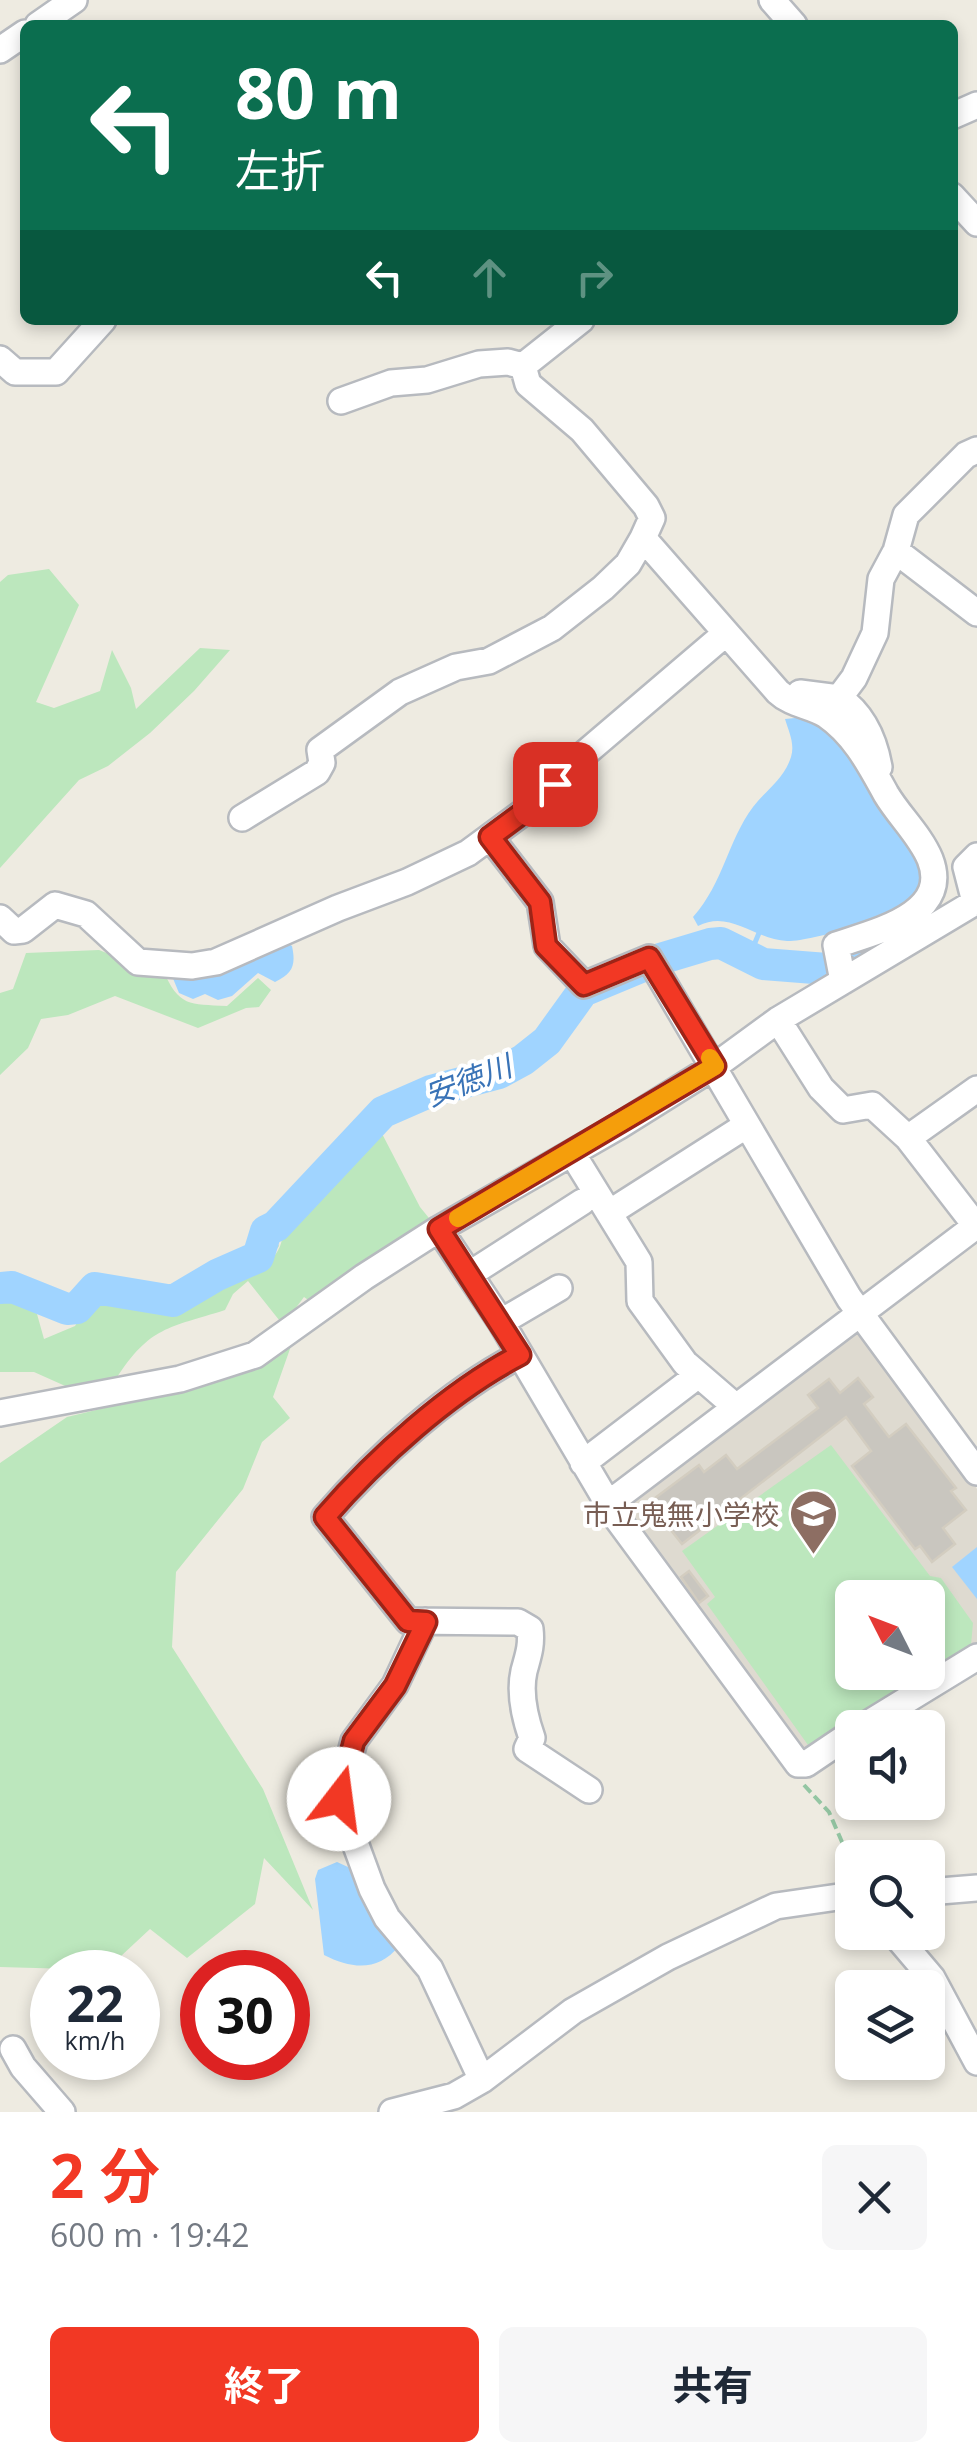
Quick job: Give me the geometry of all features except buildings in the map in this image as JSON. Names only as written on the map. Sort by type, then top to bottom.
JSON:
[{"type":"street","points":[[45,20],[74,0]]},
{"type":"street","points":[[772,0],[790,20]]},
{"type":"street","points":[[958,202],[977,223]]},
{"type":"street","points":[[0,359],[15,372],[56,372],[99,325]]},
{"type":"street","points":[[523,366],[575,325]]},
{"type":"street","points":[[341,401],[391,383],[427,380],[479,364],[508,362],[523,366]]},
{"type":"street","points":[[242,818],[317,772],[322,763],[320,750],[400,692],[456,666],[489,661],[552,628],[628,564],[652,518],[646,506],[582,430],[528,384],[523,366]]},
{"type":"street","points":[[838,698],[854,678],[875,633],[881,579],[896,551],[906,515],[966,456],[977,450]]},
{"type":"street","points":[[643,538],[787,701],[810,706],[851,737],[930,858],[935,882],[916,912],[890,926],[836,945],[843,981]]},
{"type":"street","points":[[896,551],[977,613]]},
{"type":"street","points":[[0,918],[14,931],[23,930],[54,905],[86,914],[138,962],[192,966],[216,962],[468,853],[540,800],[570,768],[725,634]]},
{"type":"street","points":[[778,692],[838,698],[869,732],[879,764],[878,777]]},
{"type":"street","points":[[490,837],[540,902],[546,946],[584,985],[649,958],[862,1314],[977,1472]]},
{"type":"street","points":[[0,1413],[180,1379],[255,1355],[439,1229],[618,1126],[715,1066],[778,1020],[976,902],[966,867],[977,856]]},
{"type":"street","points":[[606,1501],[620,1495],[976,1226],[908,1138],[872,1105],[843,1110],[822,1088],[778,1020]]},
{"type":"street","points":[[908,1138],[977,1089]]},
{"type":"street","points":[[608,1212],[747,1125]]},
{"type":"street","points":[[572,1153],[639,1262],[640,1300],[685,1363],[736,1407]]},
{"type":"street","points":[[470,1274],[582,1202]]},
{"type":"street","points":[[439,1229],[501,1322],[606,1501],[798,1764],[806,1764],[835,1744]]},
{"type":"street","points":[[501,1322],[559,1288]]},
{"type":"street","points":[[520,1355],[493,1368],[398,1442],[325,1517],[408,1621],[518,1622],[530,1630],[532,1645],[523,1676],[523,1704],[532,1738],[526,1749],[589,1790]]},
{"type":"street","points":[[583,1463],[693,1380]]},
{"type":"street","points":[[426,1622],[395,1686],[354,1741],[339,1799],[372,1889],[387,1918],[430,1969],[482,2080]]},
{"type":"street","points":[[890,1710],[977,1657]]},
{"type":"street","points":[[945,1891],[977,1888]]},
{"type":"street","points":[[392,2112],[454,2096],[482,2080],[573,2011],[668,1957],[776,1906],[835,1897]]},
{"type":"street","points":[[908,1950],[932,1978],[977,2062]]},
{"type":"street","points":[[13,2049],[22,2068],[62,2112]]},
{"type":"path","points":[[798,1764],[795,1777],[829,1812],[841,1840]]},
{"type":"shaded area","name":"市立鬼無小学校","points":[[855,1331],[867,1332],[977,1489],[977,1646],[945,1667],[945,1580],[835,1580],[835,1690],[910,1690],[880,1710],[835,1710],[835,1739],[808,1757],[620,1515],[624,1502]]},
{"type":"green space","points":[[49,569],[79,605],[36,702],[54,708],[100,691],[112,650],[131,688],[136,709],[200,648],[230,650],[150,733],[108,766],[79,780],[0,868],[0,582],[8,575]]},
{"type":"green space","points":[[99,950],[140,966],[163,970],[174,991],[194,1003],[227,1006],[258,978],[271,990],[259,1007],[246,1008],[198,1028],[115,996],[68,1015],[41,1019],[28,1048],[0,1075],[0,993],[13,989],[26,953]]},
{"type":"green space","points":[[377,1124],[420,1207],[433,1223],[314,1304],[304,1297],[283,1325],[248,1281],[233,1294],[225,1310],[162,1331],[151,1339],[116,1379],[72,1389],[34,1372],[0,1372],[0,1288],[37,1314],[44,1339],[75,1326],[102,1283],[145,1287],[172,1284],[274,1234],[279,1246],[261,1270],[280,1246],[280,1227]]},
{"type":"green space","points":[[291,1346],[273,1397],[290,1418],[262,1442],[243,1489],[176,1572],[172,1647],[263,1789],[313,1910],[264,1858],[255,1904],[197,1950],[180,1953],[150,1929],[127,1950],[30,1950],[30,1968],[0,1967],[0,1463],[67,1417],[221,1380]]},
{"type":"green space","points":[[831,1445],[930,1576],[942,1580],[835,1580],[835,1690],[898,1690],[865,1710],[835,1710],[835,1729],[808,1745],[707,1604],[715,1597],[682,1551]]},
{"type":"green space","points":[[945,1584],[973,1623],[971,1645],[945,1661]]},
{"type":"water","points":[[805,717],[840,743],[886,803],[924,863],[919,891],[890,913],[853,927],[798,940],[775,939],[721,921],[698,926],[693,917],[712,890],[744,820],[788,765],[792,747],[785,719]]},
{"type":"water","points":[[284,941],[292,946],[289,972],[275,982],[258,973],[232,996],[218,1000],[205,994],[193,999],[179,993],[172,976],[270,954],[284,947]]},
{"type":"water","points":[[977,1547],[977,1599],[952,1567]]},
{"type":"water","points":[[337,1862],[348,1867],[399,1946],[373,1964],[354,1965],[324,1955],[315,1879],[318,1870]]},
{"type":"waterway","points":[[749,957],[759,933]]},
{"type":"waterway","name":"安徳川","points":[[0,1288],[12,1287],[67,1309],[77,1308],[95,1288],[173,1301],[258,1257],[266,1231],[276,1226],[383,1112],[431,1091],[499,1073],[523,1060],[547,1041],[583,991],[660,959],[710,944],[721,943],[763,964],[827,969],[868,957]]},
{"type":"slow traffic","points":[[458,1218],[715,1066],[710,1058]]},
{"type":"place","name":"市立鬼無小学校","points":[[814,1556]]},
{"type":"route","points":[[339,1799],[354,1741],[395,1686],[426,1622],[408,1621],[325,1517],[398,1442],[493,1368],[520,1355],[439,1229],[715,1066],[649,958],[584,985],[546,946],[540,902],[490,837],[555,784]]}]
